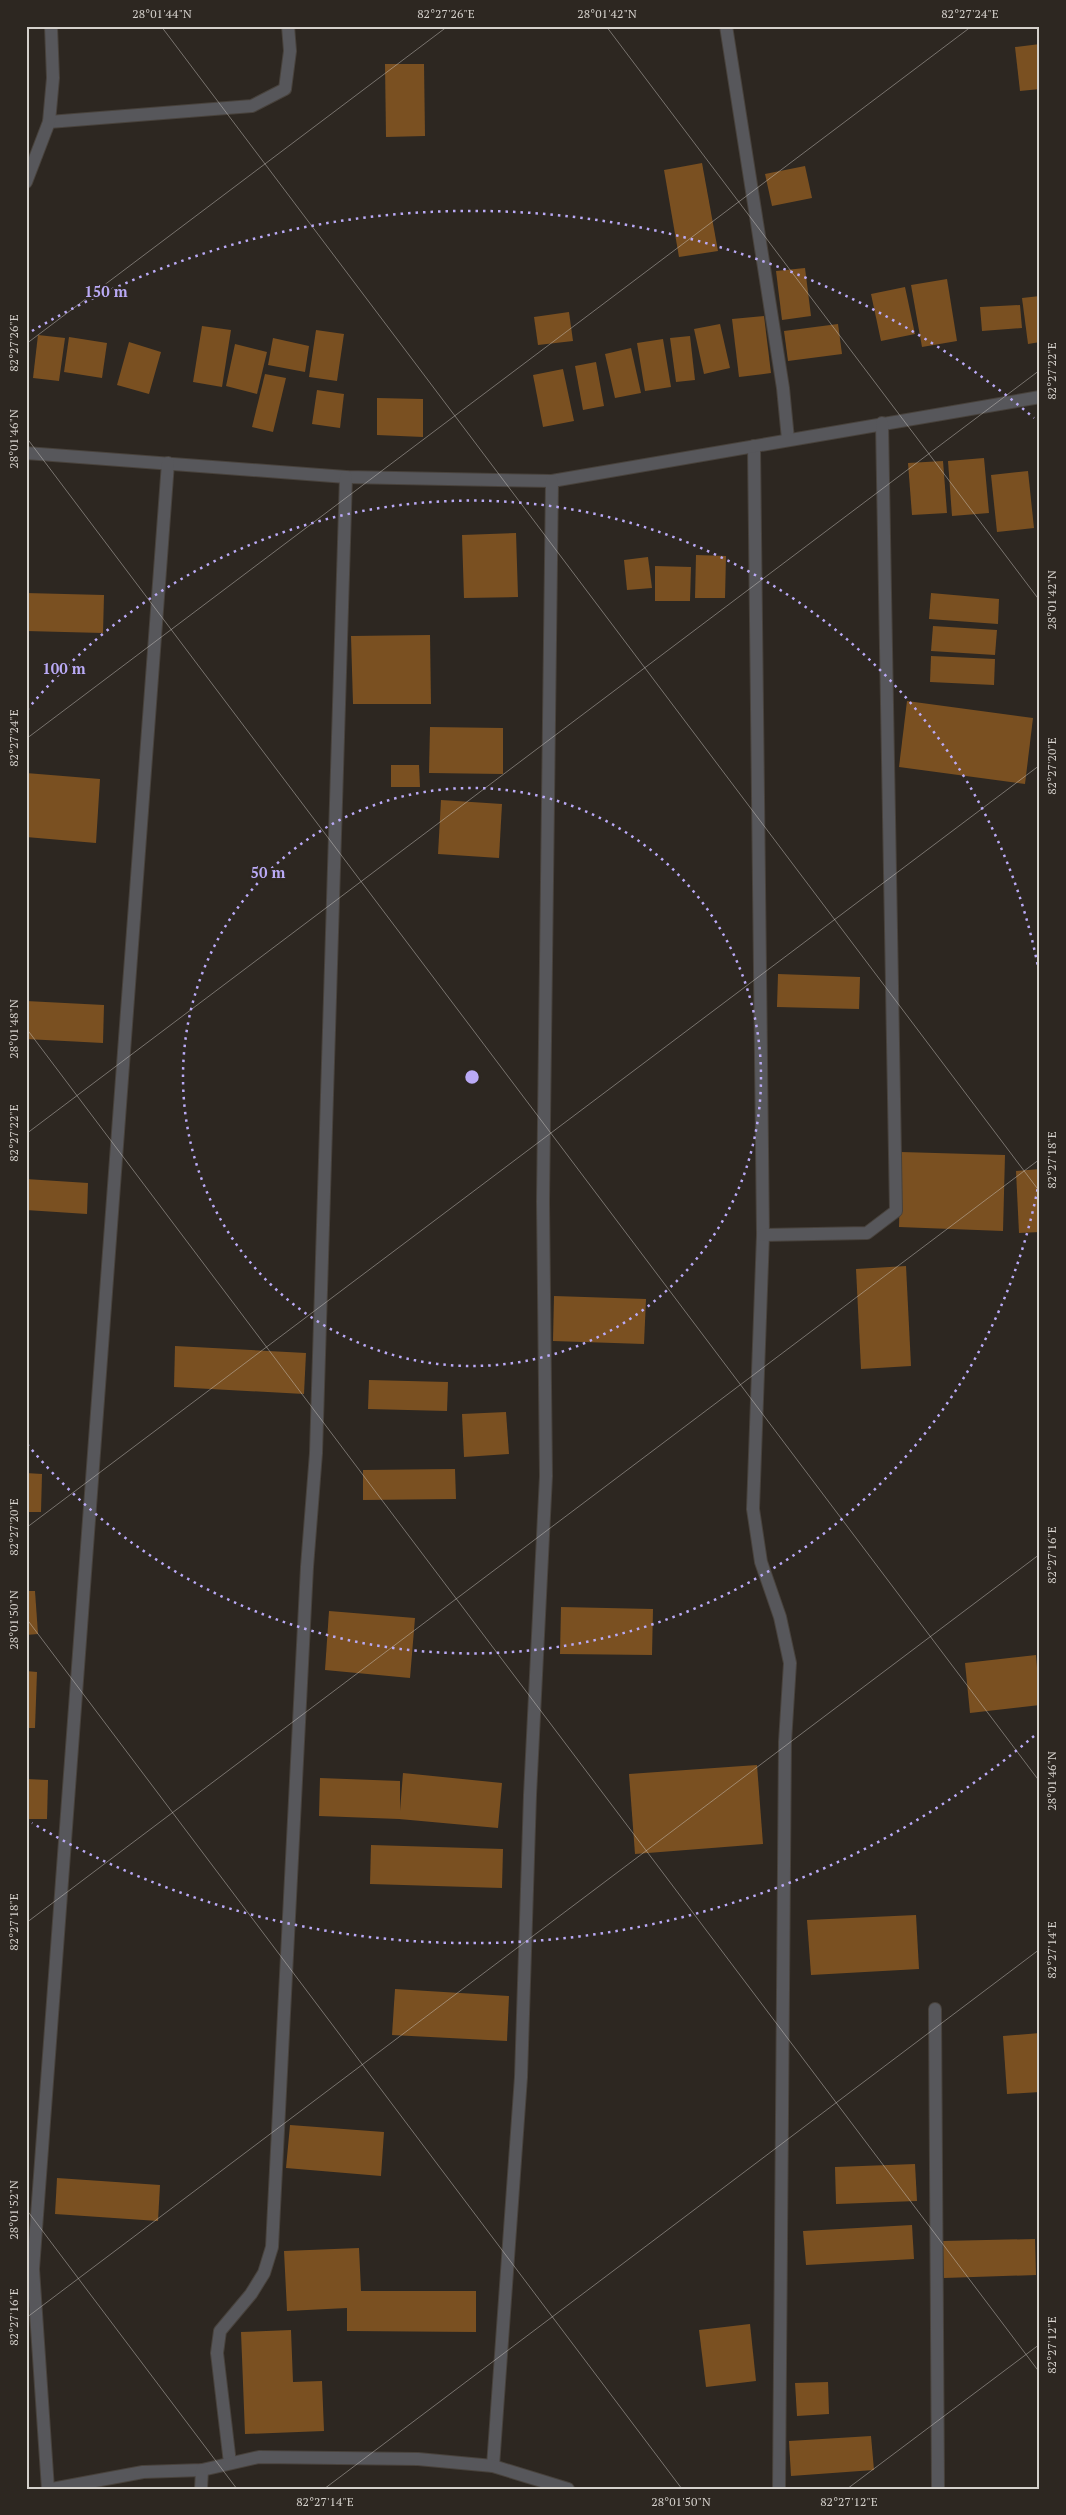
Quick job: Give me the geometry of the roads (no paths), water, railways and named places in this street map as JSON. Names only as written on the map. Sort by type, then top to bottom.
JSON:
[{"type":"street","points":[[26,182],[49,122],[53,78],[51,26]]},
{"type":"street","points":[[49,122],[252,106],[285,89],[290,51],[288,26]]},
{"type":"street","points":[[726,26],[782,378],[788,438]]},
{"type":"street","points":[[26,452],[346,477],[552,481],[754,446],[788,438],[1040,397]]},
{"type":"street","points":[[763,1235],[867,1233],[896,1211],[882,423]]},
{"type":"street","points":[[754,446],[763,1235],[753,1509],[761,1562],[780,1617],[790,1663],[785,1742],[779,2489]]},
{"type":"street","points":[[168,463],[33,2269],[50,2489],[143,2472],[202,2470],[259,2457],[418,2459],[492,2466],[568,2489]]},
{"type":"street","points":[[230,2464],[216,2352],[220,2331],[251,2294],[264,2273],[272,2247],[307,1567],[316,1453],[346,477]]},
{"type":"street","points":[[492,2466],[521,2077],[530,1796],[546,1476],[543,1193],[552,481]]},
{"type":"street","points":[[935,2008],[938,2489]]},
{"type":"street","points":[[201,2489],[202,2470]]}]
